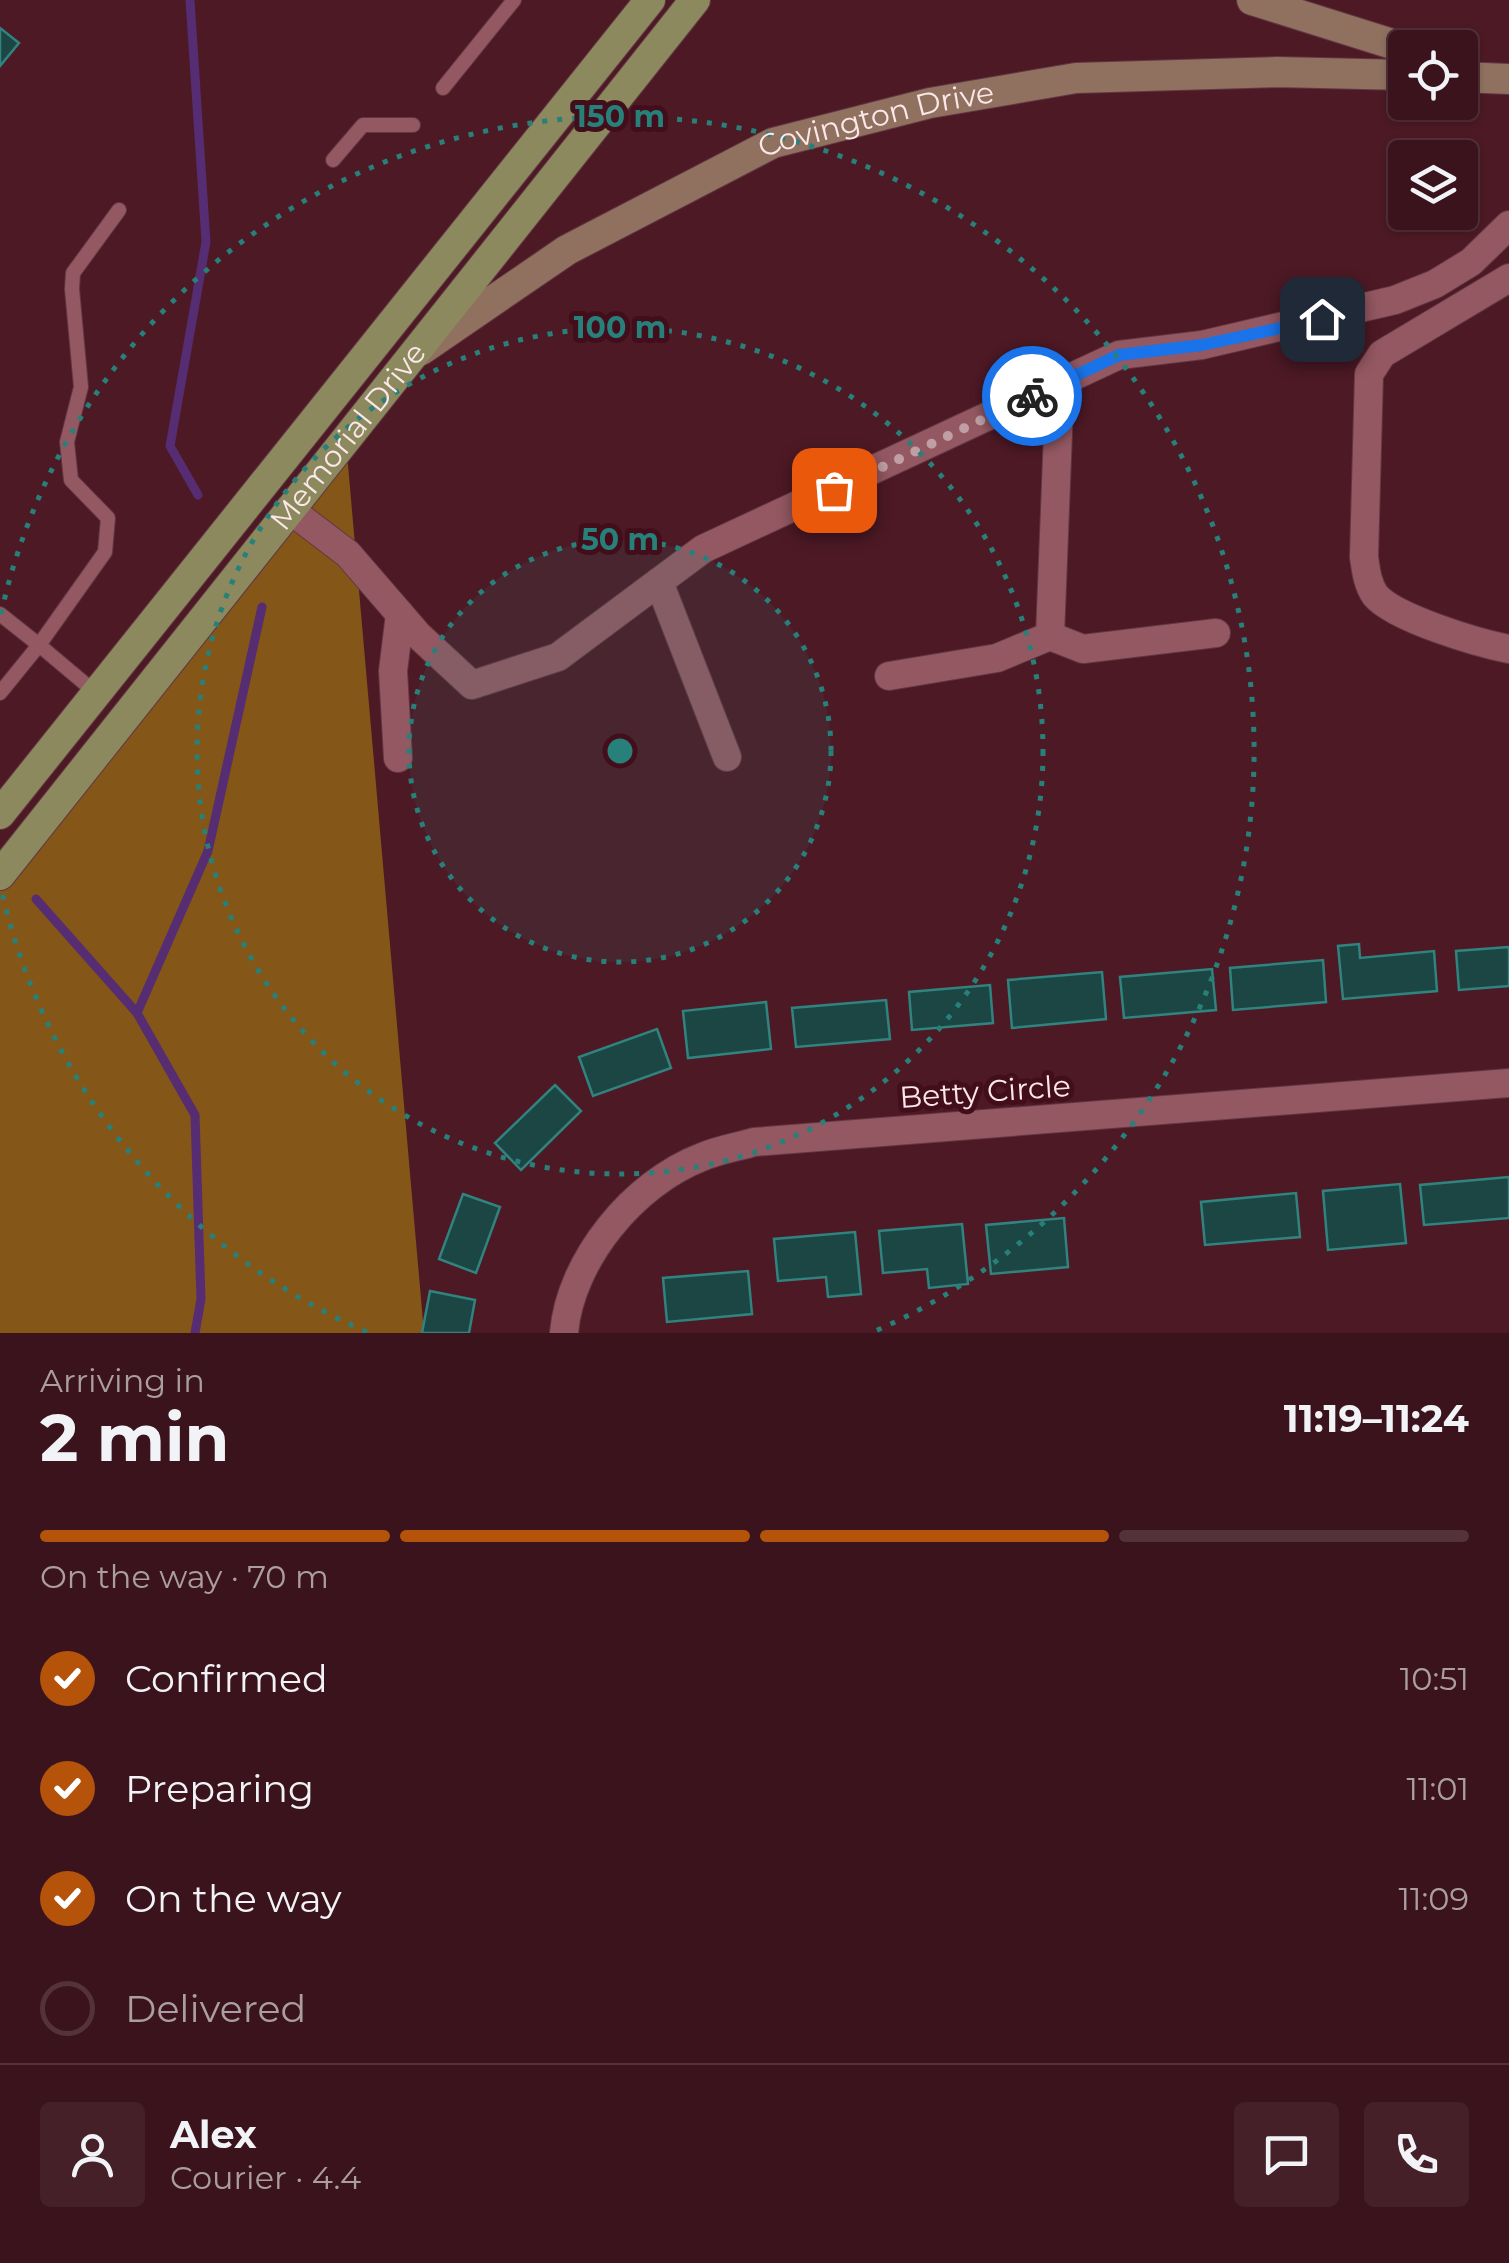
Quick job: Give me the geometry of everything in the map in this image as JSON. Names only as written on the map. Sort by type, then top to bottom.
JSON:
[{"type":"main road","name":"Memorial Drive","points":[[0,814],[650,0]]},
{"type":"main road","name":"Memorial Drive","points":[[0,875],[695,0]]},
{"type":"street","points":[[1252,0],[1388,43]]},
{"type":"street","points":[[1478,70],[1504,78]]},
{"type":"street","name":"Covington Drive","points":[[406,360],[567,250],[773,142],[930,102],[1076,78],[1278,72],[1388,75]]},
{"type":"street","points":[[1478,77],[1504,78]]},
{"type":"street","points":[[290,509],[348,554],[400,614],[472,686],[558,657],[703,549],[1119,355],[1219,342],[1395,300],[1435,284],[1471,262],[1509,225]]},
{"type":"street","points":[[1509,278],[1382,354],[1369,374],[1364,556],[1369,585],[1396,612],[1509,650]]},
{"type":"street","points":[[1050,636],[1060,382]]},
{"type":"street","points":[[659,582],[727,757]]},
{"type":"street","points":[[398,758],[392,671],[400,614]]},
{"type":"street","points":[[889,676],[997,658],[1050,636],[1084,649],[1216,634]]},
{"type":"street","name":"Betty Circle","points":[[564,1333],[576,1280],[616,1218],[650,1188],[699,1158],[754,1142],[1509,1083]]},
{"type":"lane","points":[[443,88],[514,0]]},
{"type":"lane","points":[[333,160],[363,125],[413,125]]},
{"type":"lane","points":[[0,693],[105,552],[108,518],[71,480],[67,442],[81,387],[72,289],[73,274],[119,210]]},
{"type":"lane","points":[[0,614],[96,693]]},
{"type":"shaded area","points":[[344,419],[424,1333],[0,1333],[0,854]]},
{"type":"building","points":[[0,28],[19,43],[0,66]]},
{"type":"building","points":[[1359,944],[1360,958],[1434,951],[1437,991],[1343,999],[1338,946]]},
{"type":"building","points":[[1509,947],[1509,986],[1459,990],[1456,951]]},
{"type":"building","points":[[1323,960],[1326,1002],[1233,1010],[1230,968]]},
{"type":"building","points":[[1212,969],[1216,1010],[1124,1018],[1120,977]]},
{"type":"building","points":[[1102,972],[1106,1019],[1012,1028],[1008,980]]},
{"type":"building","points":[[990,985],[993,1023],[912,1030],[909,992]]},
{"type":"building","points":[[886,1000],[890,1039],[796,1047],[792,1008]]},
{"type":"building","points":[[766,1002],[771,1049],[688,1058],[683,1011]]},
{"type":"building","points":[[657,1029],[671,1068],[593,1096],[579,1057]]},
{"type":"building","points":[[555,1085],[581,1111],[521,1170],[495,1143]]},
{"type":"building","points":[[1509,1177],[1509,1218],[1424,1225],[1420,1185]]},
{"type":"building","points":[[1400,1184],[1406,1243],[1328,1250],[1323,1191]]},
{"type":"building","points":[[1296,1193],[1300,1237],[1205,1245],[1201,1202]]},
{"type":"building","points":[[463,1194],[500,1207],[476,1273],[439,1259]]},
{"type":"building","points":[[1064,1218],[1068,1267],[991,1274],[986,1225]]},
{"type":"building","points":[[962,1224],[968,1284],[929,1288],[927,1269],[883,1273],[879,1231]]},
{"type":"building","points":[[855,1232],[861,1294],[828,1297],[826,1277],[778,1281],[774,1239]]},
{"type":"building","points":[[748,1271],[752,1314],[667,1322],[663,1278]]},
{"type":"building","points":[[430,1291],[475,1300],[469,1333],[422,1333]]},
{"type":"waterway","points":[[190,0],[206,242],[170,446],[198,495]]},
{"type":"waterway","points":[[137,1013],[208,851],[262,607]]},
{"type":"waterway","points":[[36,899],[137,1013],[195,1115],[201,1299],[195,1333]]},
{"type":"way so far","points":[[834,490],[1032,396]]},
{"type":"route","points":[[1032,396],[1119,355],[1202,345],[1322,319]]}]
